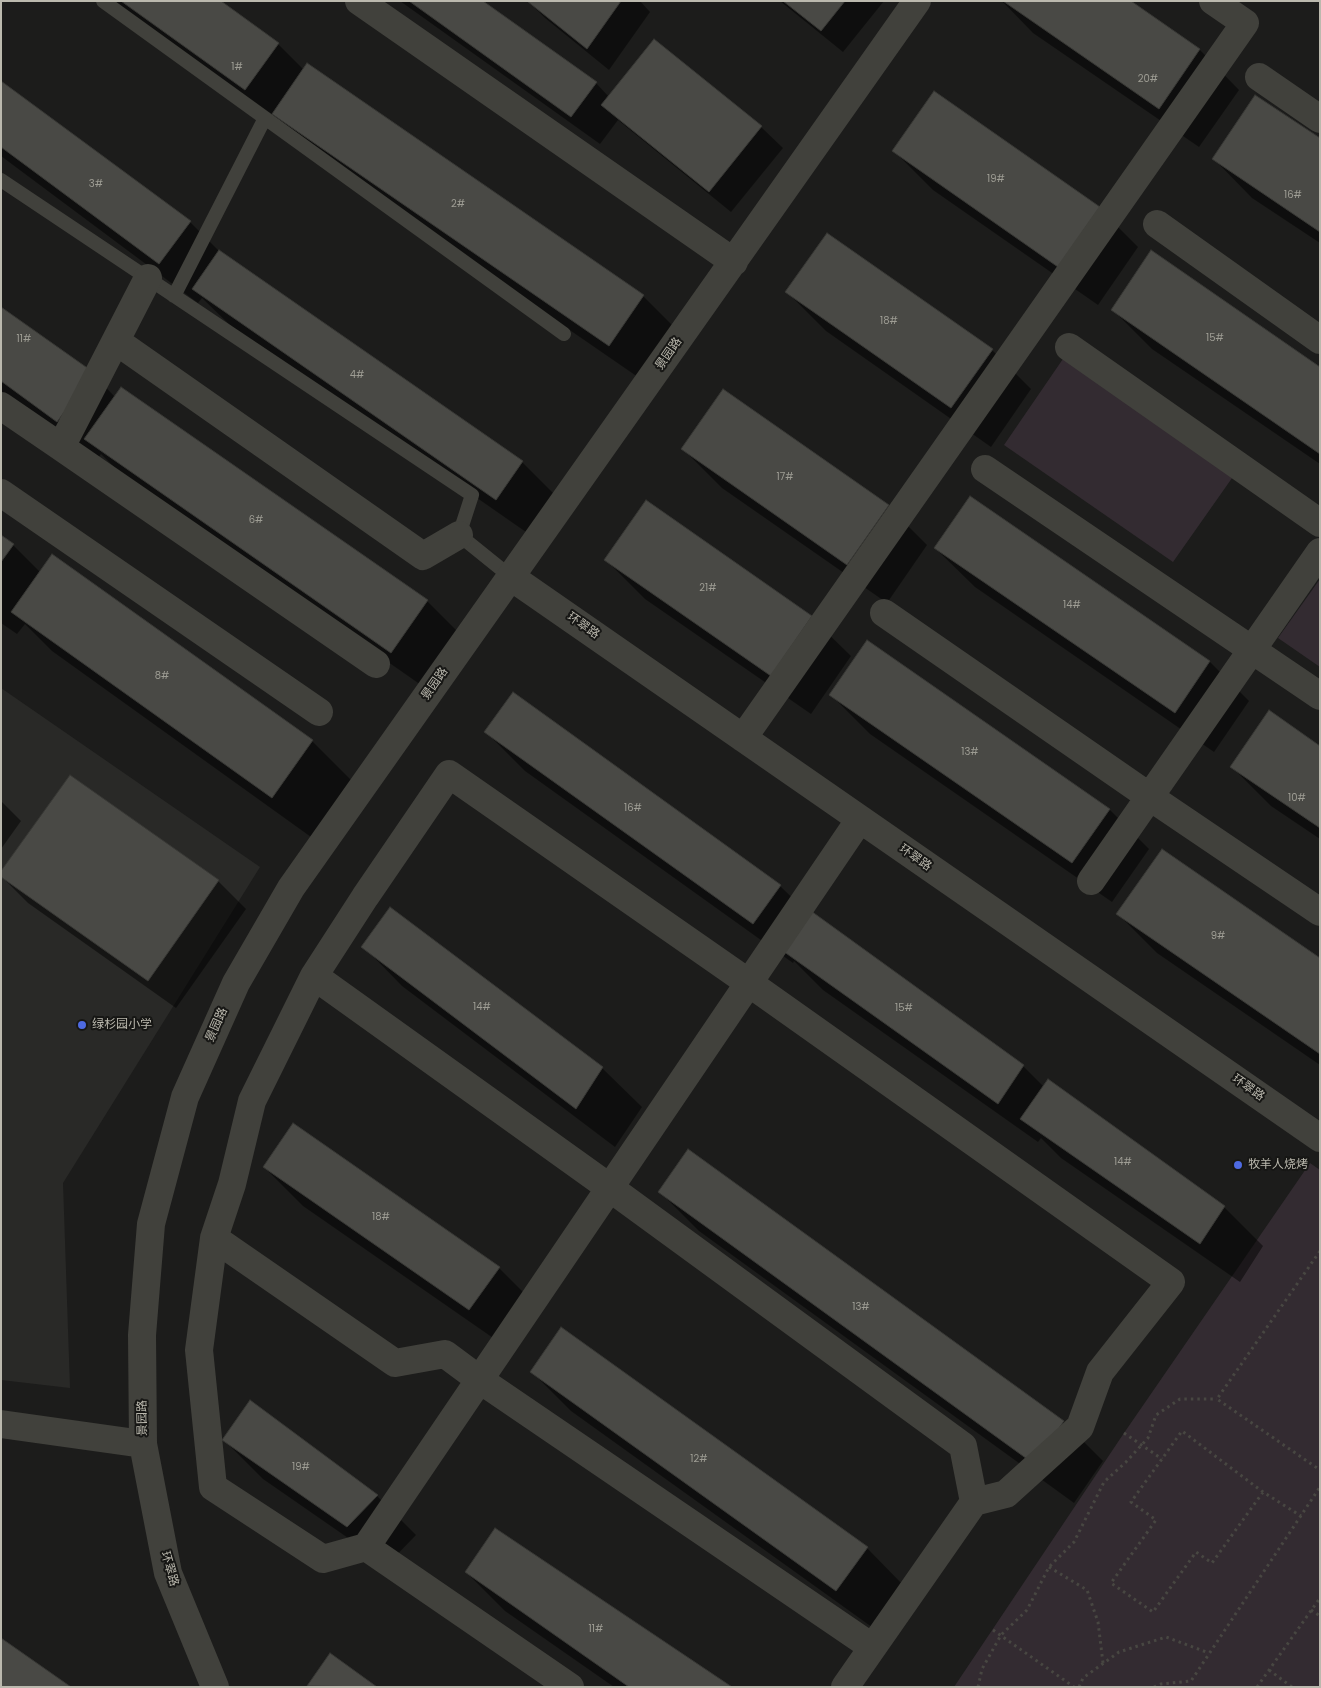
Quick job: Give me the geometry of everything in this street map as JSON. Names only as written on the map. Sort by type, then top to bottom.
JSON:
[{"type":"street","points":[[359,1],[734,262]]},
{"type":"street","name":"景园路","points":[[144,1444],[142,1335],[151,1224],[185,1097],[236,983],[291,888],[917,1]]},
{"type":"street","points":[[743,738],[1245,23],[1214,1]]},
{"type":"street","points":[[1260,77],[1320,119]]},
{"type":"street","points":[[1156,224],[1320,340]]},
{"type":"street","points":[[61,447],[148,278]]},
{"type":"street","points":[[116,341],[423,556],[458,535]]},
{"type":"street","points":[[1069,347],[1320,523]]},
{"type":"street","points":[[1,406],[376,664]]},
{"type":"street","points":[[985,469],[1320,696]]},
{"type":"street","points":[[1,493],[319,712]]},
{"type":"street","points":[[1091,881],[1320,552]]},
{"type":"street","name":"环翠路","points":[[511,577],[1320,1138]]},
{"type":"street","points":[[884,613],[1320,912]]},
{"type":"street","points":[[845,1687],[974,1502],[1006,1494],[1080,1427],[1100,1372],[1171,1282],[749,983],[449,774],[314,976],[252,1102],[232,1184],[214,1238],[199,1350],[213,1487],[323,1559],[366,1547],[480,1380],[749,983],[860,819]]},
{"type":"street","points":[[314,976],[610,1188],[963,1446],[974,1502]]},
{"type":"street","points":[[214,1238],[395,1363],[445,1354],[480,1380],[872,1648]]},
{"type":"street","points":[[1,1424],[144,1444]]},
{"type":"street","name":"环翠路","points":[[144,1444],[168,1573],[216,1687]]},
{"type":"street","points":[[366,1547],[570,1687]]},
{"type":"lane","points":[[103,1],[564,334]]},
{"type":"lane","points":[[174,296],[265,118]]},
{"type":"lane","points":[[1,180],[472,495],[458,535],[511,577]]},
{"type":"path","points":[[1217,1399],[1320,1251]]},
{"type":"path","points":[[978,1687],[982,1669],[1001,1635],[1027,1610],[1049,1567],[1074,1542],[1104,1482],[1148,1438],[1156,1415],[1180,1399],[1217,1399],[1320,1470]]},
{"type":"path","points":[[1262,1492],[1212,1563],[1196,1552],[1153,1612],[1111,1583],[1156,1520],[1131,1502],[1182,1431],[1262,1492],[1301,1516]]},
{"type":"path","points":[[1124,1433],[1162,1459]]},
{"type":"path","points":[[1154,1687],[1161,1684],[1191,1681],[1320,1488]]},
{"type":"path","points":[[1049,1567],[1087,1590],[1098,1622],[1103,1664]]},
{"type":"path","points":[[1257,1687],[1320,1598]]},
{"type":"path","points":[[1311,1610],[1320,1616]]},
{"type":"path","points":[[993,1630],[1074,1687]]},
{"type":"path","points":[[1079,1687],[1083,1678],[1119,1652],[1166,1637],[1209,1652]]},
{"type":"path","points":[[1268,1670],[1292,1687]]},
{"type":"shaded area","points":[[1067,353],[1237,471],[1173,562],[1004,445]]},
{"type":"shaded area","points":[[1320,579],[1320,667],[1278,638]]},
{"type":"shaded area","name":"绿杉园小学","points":[[1,688],[260,867],[63,1183],[70,1388],[1,1380]]},
{"type":"shaded area","points":[[1310,1163],[1320,1170],[1320,1687],[954,1687],[1124,1433]]},
{"type":"building","points":[[121,1],[221,1],[279,43],[245,90]]},
{"type":"building","points":[[409,1],[483,1],[597,82],[571,117]]},
{"type":"building","points":[[527,1],[621,1],[587,49]]},
{"type":"building","points":[[783,1],[845,1],[821,31]]},
{"type":"building","points":[[1003,1],[1131,1],[1200,49],[1159,109]]},
{"type":"building","points":[[654,39],[762,126],[709,192],[601,105]]},
{"type":"building","points":[[307,63],[644,295],[609,346],[272,114]]},
{"type":"building","points":[[1,81],[191,221],[159,264],[1,147]]},
{"type":"building","points":[[934,91],[1100,207],[1058,267],[892,151]]},
{"type":"building","points":[[1255,95],[1320,138],[1320,232],[1212,159]]},
{"type":"building","points":[[827,233],[993,349],[951,408],[785,292]]},
{"type":"building","points":[[219,250],[523,461],[496,500],[192,289]]},
{"type":"building","points":[[1151,250],[1320,367],[1320,454],[1111,310]]},
{"type":"building","points":[[1,307],[93,372],[57,422],[1,381]]},
{"type":"building","points":[[121,387],[428,600],[391,653],[84,439]]},
{"type":"building","points":[[723,389],[889,505],[847,565],[681,449]]},
{"type":"building","points":[[970,496],[1210,661],[1175,713],[934,548]]},
{"type":"building","points":[[646,500],[812,616],[771,676],[604,560]]},
{"type":"building","points":[[1,535],[14,544],[1,562]]},
{"type":"building","points":[[52,554],[313,740],[272,798],[11,612]]},
{"type":"building","points":[[867,640],[1110,809],[1072,863],[829,695]]},
{"type":"building","points":[[513,692],[781,885],[753,924],[484,732]]},
{"type":"building","points":[[1269,710],[1320,746],[1320,828],[1230,767]]},
{"type":"building","points":[[70,775],[219,880],[148,981],[1,877],[1,871]]},
{"type":"building","points":[[1162,849],[1320,958],[1320,1054],[1116,914]]},
{"type":"building","points":[[390,907],[603,1067],[576,1109],[361,947]]},
{"type":"building","points":[[811,911],[1024,1065],[998,1104],[783,951]]},
{"type":"building","points":[[1048,1079],[1225,1206],[1200,1244],[1020,1119]]},
{"type":"building","points":[[293,1123],[500,1267],[469,1310],[263,1167]]},
{"type":"building","points":[[688,1149],[1064,1421],[1034,1464],[658,1192]]},
{"type":"building","points":[[561,1327],[868,1547],[836,1591],[530,1372]]},
{"type":"building","points":[[250,1400],[378,1495],[347,1527],[222,1440]]},
{"type":"building","points":[[495,1528],[732,1687],[629,1687],[465,1572]]},
{"type":"building","points":[[1,1638],[71,1687],[1,1687]]},
{"type":"building","points":[[330,1653],[377,1687],[307,1686]]},
{"type":"place","name":"绿杉园小学","points":[[82,1025]]},
{"type":"place","name":"牧羊人烧烤","points":[[1238,1165]]}]
